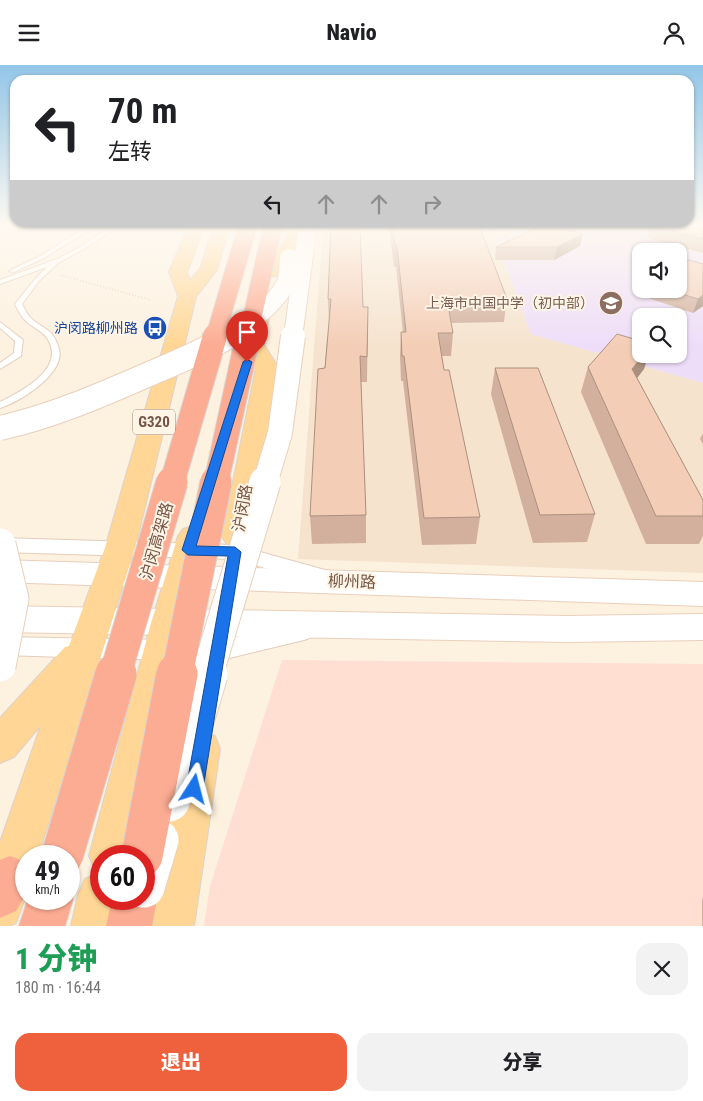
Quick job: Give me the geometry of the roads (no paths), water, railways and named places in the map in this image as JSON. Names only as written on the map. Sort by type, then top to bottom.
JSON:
[{"type":"highway","name":"沪闵高架路","points":[[65,845],[236,265]]},
{"type":"highway","points":[[144,845],[205,531],[264,265]]},
{"type":"highway","points":[[42,926],[47,910]]},
{"type":"highway","points":[[130,926],[132,910]]},
{"type":"main road","points":[[181,265],[178,272],[188,296]]},
{"type":"main road","name":"G320","points":[[0,745],[89,635],[115,561],[188,296],[208,270],[209,265]]},
{"type":"main road","points":[[114,845],[185,563],[253,343],[272,265]]},
{"type":"main road","points":[[271,272],[276,265]]},
{"type":"main road","points":[[0,428],[27,422],[112,390],[202,351],[242,328],[267,307],[286,284],[289,265]]},
{"type":"main road","points":[[155,850],[280,433],[303,265]]},
{"type":"main road","name":"沪闵路","points":[[171,926],[267,367],[253,343]]},
{"type":"main road","points":[[0,422],[44,415]]},
{"type":"main road","points":[[0,665],[13,599],[1,553]]},
{"type":"main road","name":"柳州路","points":[[1,553],[115,561],[232,565],[333,581],[703,594]]},
{"type":"main road","points":[[0,619],[89,635],[220,638],[328,626],[567,629],[703,627]]},
{"type":"main road","points":[[3,893],[89,635]]},
{"type":"main road","points":[[94,926],[98,910]]},
{"type":"main road","points":[[130,926],[136,910]]},
{"type":"street","points":[[0,646],[89,635]]},
{"type":"lane","points":[[0,276],[24,265]]},
{"type":"lane","points":[[0,282],[45,265]]},
{"type":"lane","points":[[0,405],[30,390],[46,375],[55,361],[56,349],[51,338],[43,329],[29,320],[18,304],[52,265]]},
{"type":"lane","points":[[0,324],[19,340],[18,354],[0,367]]},
{"type":"place","name":"上海市中国中学（初中部）","points":[[611,303]]},
{"type":"place","name":"沪闵路柳州路","points":[[155,328]]}]
